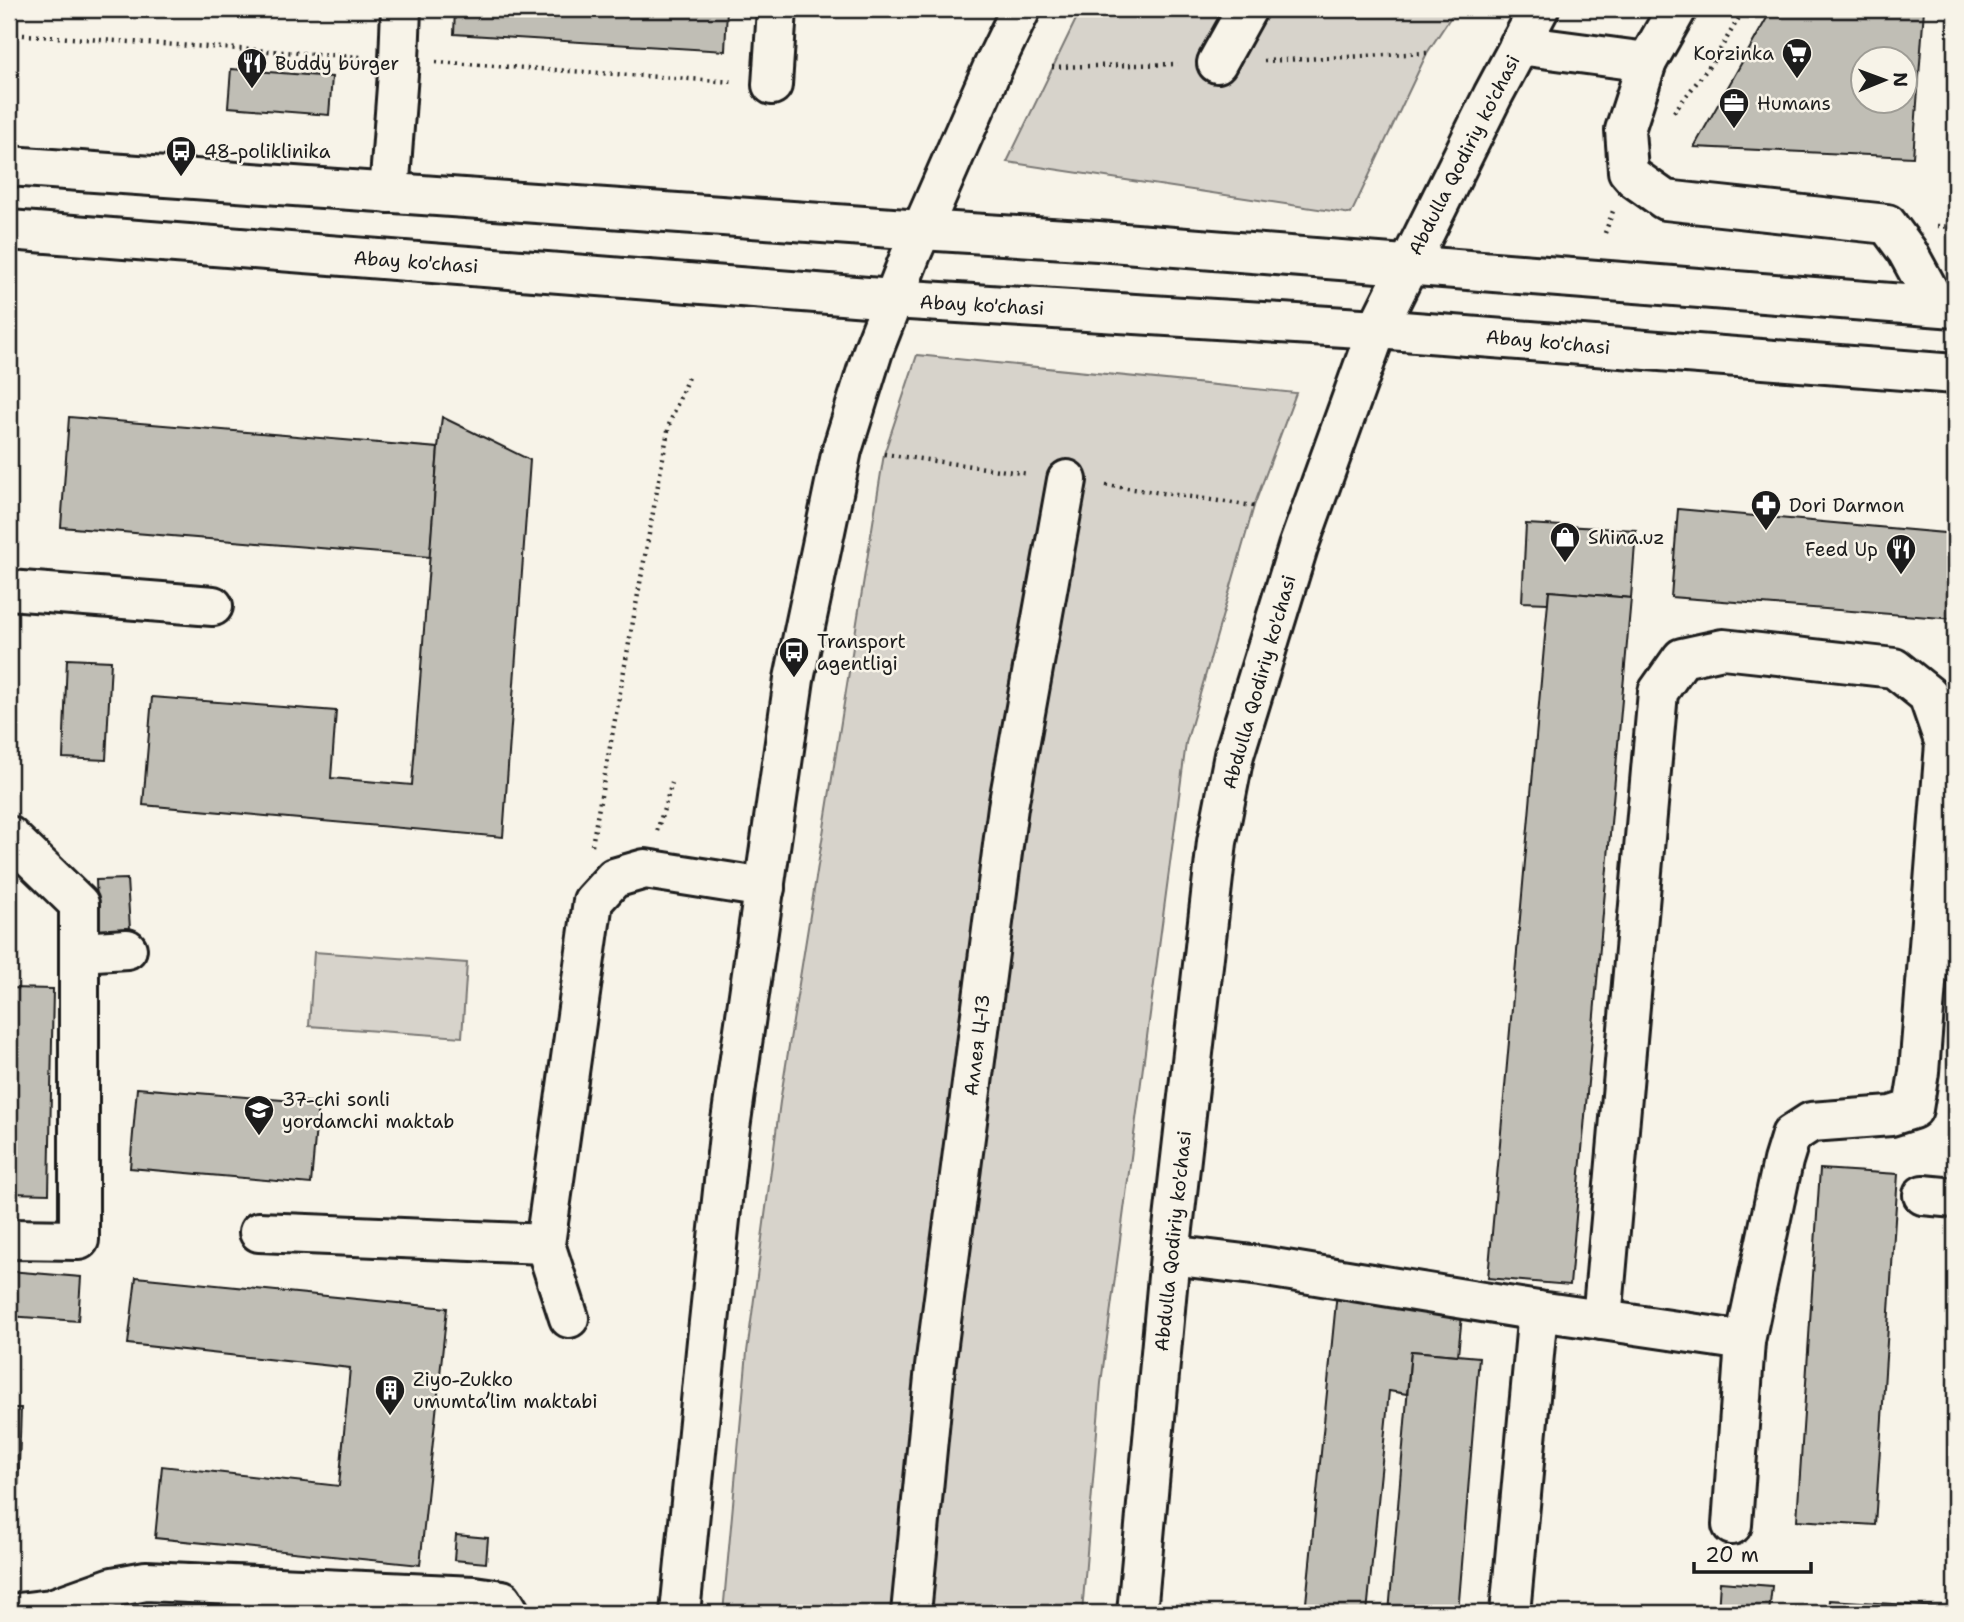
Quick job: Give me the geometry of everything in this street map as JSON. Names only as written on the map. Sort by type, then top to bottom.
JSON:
[{"type":"main road","points":[[389,193],[401,9]]},
{"type":"main road","points":[[772,85],[777,9]]},
{"type":"main road","points":[[680,1613],[729,1135],[794,679],[842,450],[873,351],[921,230],[1021,9]]},
{"type":"main road","points":[[1217,64],[1247,9]]},
{"type":"main road","name":"Abdulla Qodiriy ko'chasi","points":[[1137,1613],[1170,1255],[1217,842],[1234,755],[1298,547],[1377,329],[1539,9]]},
{"type":"main road","points":[[1677,9],[1647,62],[1625,130],[1628,171],[1634,178],[1665,200],[1887,224],[1946,307]]},
{"type":"main road","points":[[1519,45],[1647,62]]},
{"type":"main road","points":[[9,166],[1098,241],[1946,307]]},
{"type":"main road","name":"Abay ko'chasi","points":[[9,230],[893,299],[1377,329],[1955,374]]},
{"type":"main road","name":"Аллея Ц-13","points":[[912,1613],[935,1367],[1006,820],[1068,480]]},
{"type":"main road","points":[[9,590],[213,606]]},
{"type":"main road","points":[[1602,1320],[1658,692],[1682,658],[1723,649],[1894,668],[1928,695],[1945,744],[1919,1072],[1913,1110],[1891,1116],[1811,1122],[1791,1135],[1783,1161],[1745,1341],[1732,1525]]},
{"type":"main road","points":[[9,836],[79,904],[79,1240],[9,1240]]},
{"type":"main road","points":[[569,1318],[545,1244],[593,901],[614,878],[645,869],[765,888]]},
{"type":"main road","points":[[79,952],[127,949]]},
{"type":"main road","points":[[259,1232],[545,1244]]},
{"type":"main road","points":[[1170,1255],[1261,1266],[1745,1341]]},
{"type":"main road","points":[[1510,1613],[1538,1311]]},
{"type":"main road","points":[[18,1613],[66,1608],[113,1587],[146,1581],[474,1596],[502,1600],[510,1613]]},
{"type":"path","points":[[672,783],[645,869],[592,848],[669,425],[688,377]]},
{"type":"shaded area","points":[[1081,9],[1456,9],[1427,53],[1351,214],[1007,162]]},
{"type":"shaded area","points":[[917,355],[1296,393],[1254,506],[1186,743],[1101,1383],[1082,1613],[723,1613],[747,1352],[780,1102],[884,454]]},
{"type":"shaded area","points":[[314,952],[467,963],[462,1037],[309,1026]]},
{"type":"building","points":[[455,9],[727,9],[725,51],[454,34]]},
{"type":"building","name":"Korzinka","points":[[1772,9],[1924,9],[1918,90],[1918,46],[1848,46],[1848,116],[1916,116],[1913,157],[1694,147]]},
{"type":"building","points":[[231,69],[332,77],[329,115],[228,107]]},
{"type":"building","points":[[69,417],[438,448],[430,557],[61,527]]},
{"type":"building","points":[[442,417],[530,460],[503,837],[143,805],[152,697],[336,711],[331,778],[412,785]]},
{"type":"building","points":[[1678,509],[1955,534],[1955,619],[1671,597]]},
{"type":"building","points":[[1526,524],[1636,530],[1631,598],[1549,591],[1548,603],[1522,602]]},
{"type":"building","points":[[1549,591],[1631,598],[1570,1285],[1488,1278]]},
{"type":"building","points":[[67,659],[111,661],[106,760],[63,758]]},
{"type":"building","points":[[127,879],[130,929],[98,931],[96,880]]},
{"type":"building","points":[[9,988],[53,989],[49,1194],[9,1193]]},
{"type":"building","points":[[137,1088],[318,1103],[311,1184],[130,1168]]},
{"type":"building","points":[[1820,1169],[1898,1174],[1875,1525],[1797,1520]]},
{"type":"building","points":[[9,1271],[81,1277],[78,1321],[9,1316]]},
{"type":"building","name":"Ziyo-Zukko umumta’lim maktabi","points":[[136,1277],[447,1308],[420,1565],[155,1538],[162,1466],[339,1486],[350,1368],[128,1344]]},
{"type":"building","points":[[1337,1292],[1463,1305],[1458,1355],[1411,1351],[1407,1394],[1389,1391],[1367,1613],[1305,1613]]},
{"type":"building","points":[[1411,1351],[1479,1357],[1458,1613],[1389,1613]]},
{"type":"building","points":[[9,1408],[21,1408],[18,1497],[9,1497]]},
{"type":"building","points":[[456,1535],[488,1538],[486,1563],[454,1560]]},
{"type":"building","points":[[1720,1582],[1772,1586],[1769,1613],[1718,1613]]},
{"type":"building","points":[[1830,1600],[1955,1608],[1955,1613],[1829,1613]]},
{"type":"place","name":"Korzinka","points":[[1797,80]]},
{"type":"place","name":"Buddy burger","points":[[252,90]]},
{"type":"place","name":"Humans","points":[[1734,130]]},
{"type":"place","name":"48-poliklinika","points":[[181,178]]},
{"type":"place","name":"Dori Darmon","points":[[1766,532]]},
{"type":"place","name":"Shina.uz","points":[[1565,564]]},
{"type":"place","name":"Feed Up","points":[[1901,576]]},
{"type":"place","name":"Transport agentligi","points":[[794,679]]},
{"type":"place","name":"37-chi sonli yordamchi maktab","points":[[259,1137]]},
{"type":"place","name":"Ziyo-Zukko umumta’lim maktabi","points":[[390,1417]]}]
